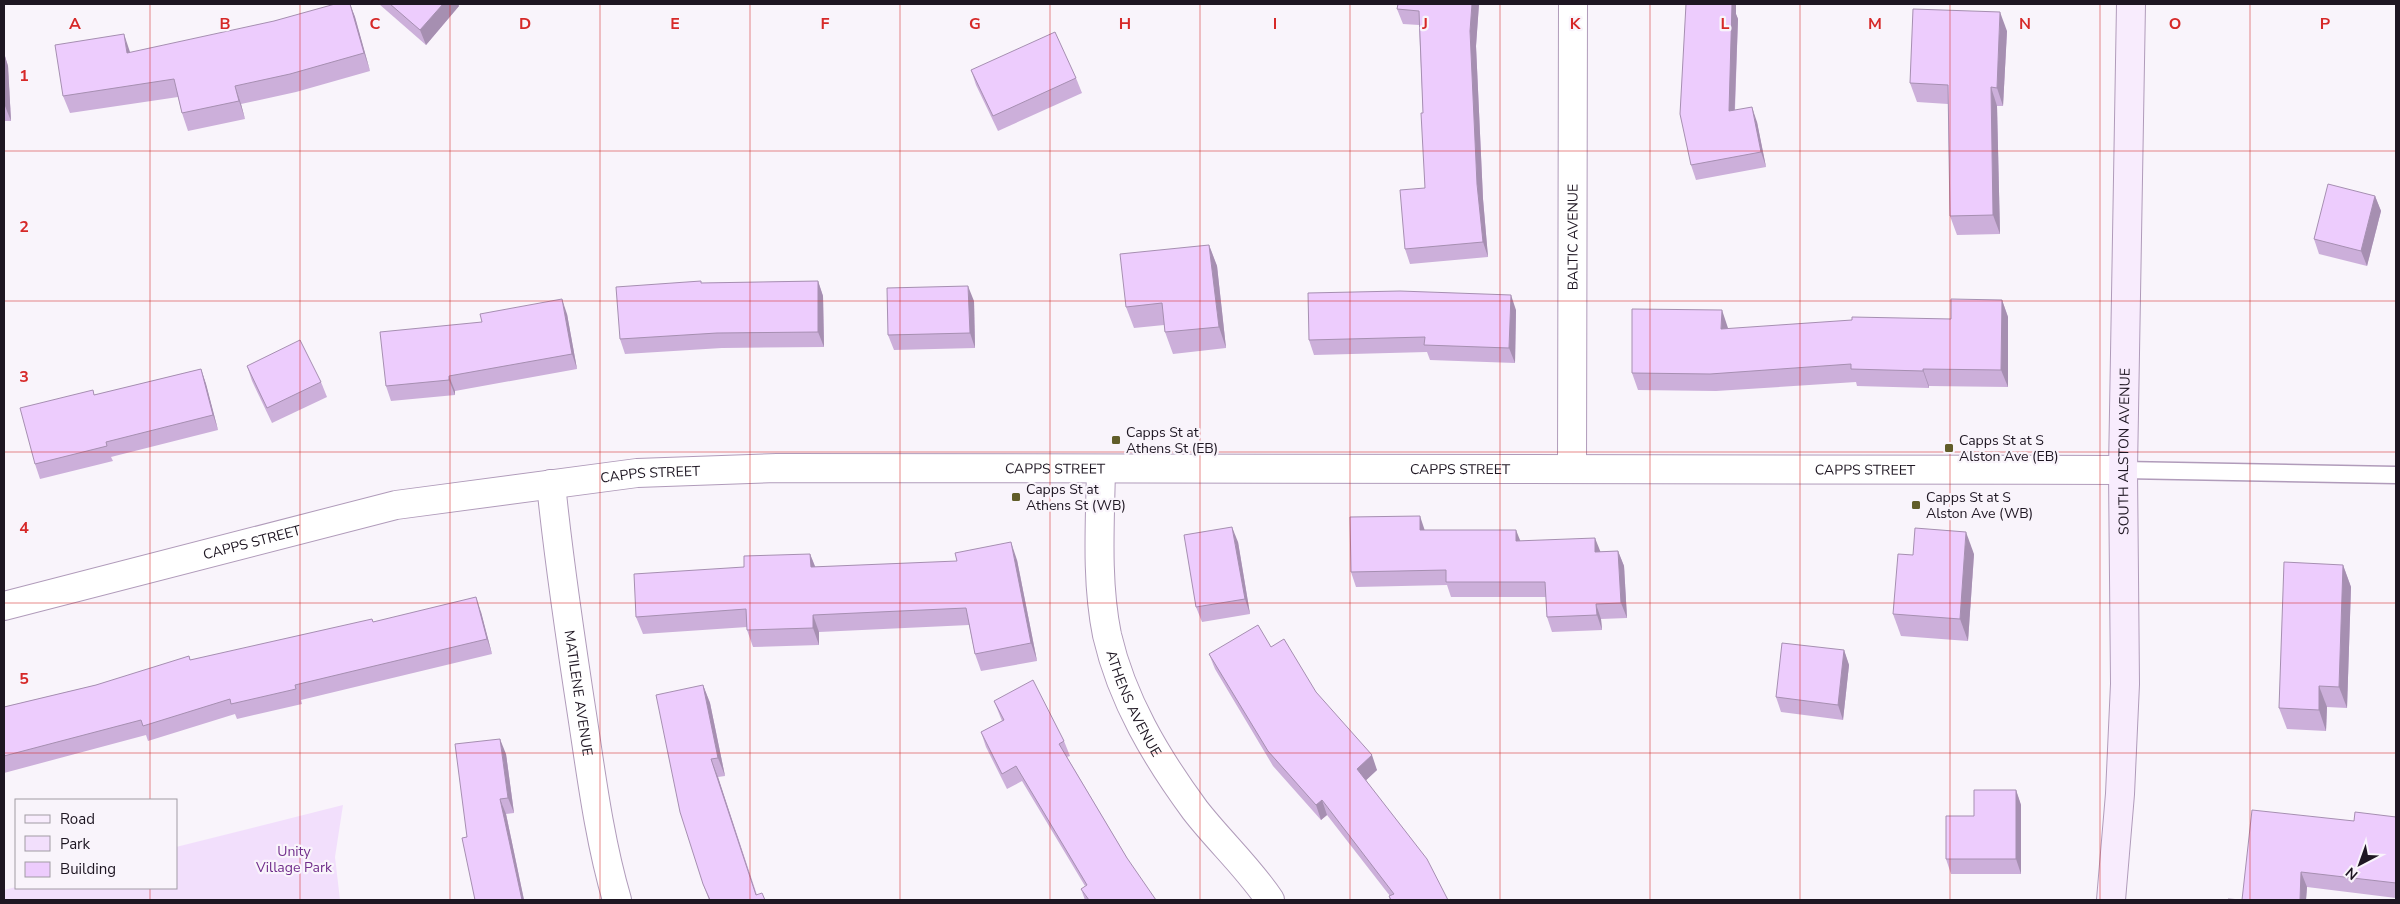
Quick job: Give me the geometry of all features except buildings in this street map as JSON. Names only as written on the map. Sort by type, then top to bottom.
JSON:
[{"type":"street","name":"BALTIC AVENUE","points":[[1572,469],[1574,4]]},
{"type":"street","name":"SOUTH ALSTON AVENUE","points":[[2111,900],[2120,794],[2125,684],[2123,470],[2131,4]]},
{"type":"street","name":"CAPPS STREET","points":[[4,606],[396,505],[636,473],[768,468],[2123,470]]},
{"type":"street","name":"ATHENS AVENUE","points":[[1100,468],[1100,573],[1107,633],[1115,664],[1129,702],[1159,759],[1197,812],[1256,880],[1270,900]]},
{"type":"street","name":"MATILENE AVENUE","points":[[551,484],[557,539],[590,768],[607,866],[617,900]]},
{"type":"lane","points":[[2123,470],[2396,475]]},
{"type":"green space","name":"Unity Village Park","points":[[343,805],[335,857],[340,900],[4,900],[4,890],[15,887],[15,889],[178,889],[178,846]]},
{"type":"place","name":"Capps St at Athens St (EB)","points":[[1116,440]]},
{"type":"place","name":"Capps St at S Alston Ave (EB)","points":[[1949,448]]},
{"type":"place","name":"Capps St at Athens St (WB)","points":[[1016,497]]},
{"type":"place","name":"Capps St at S Alston Ave (WB)","points":[[1916,505]]}]
